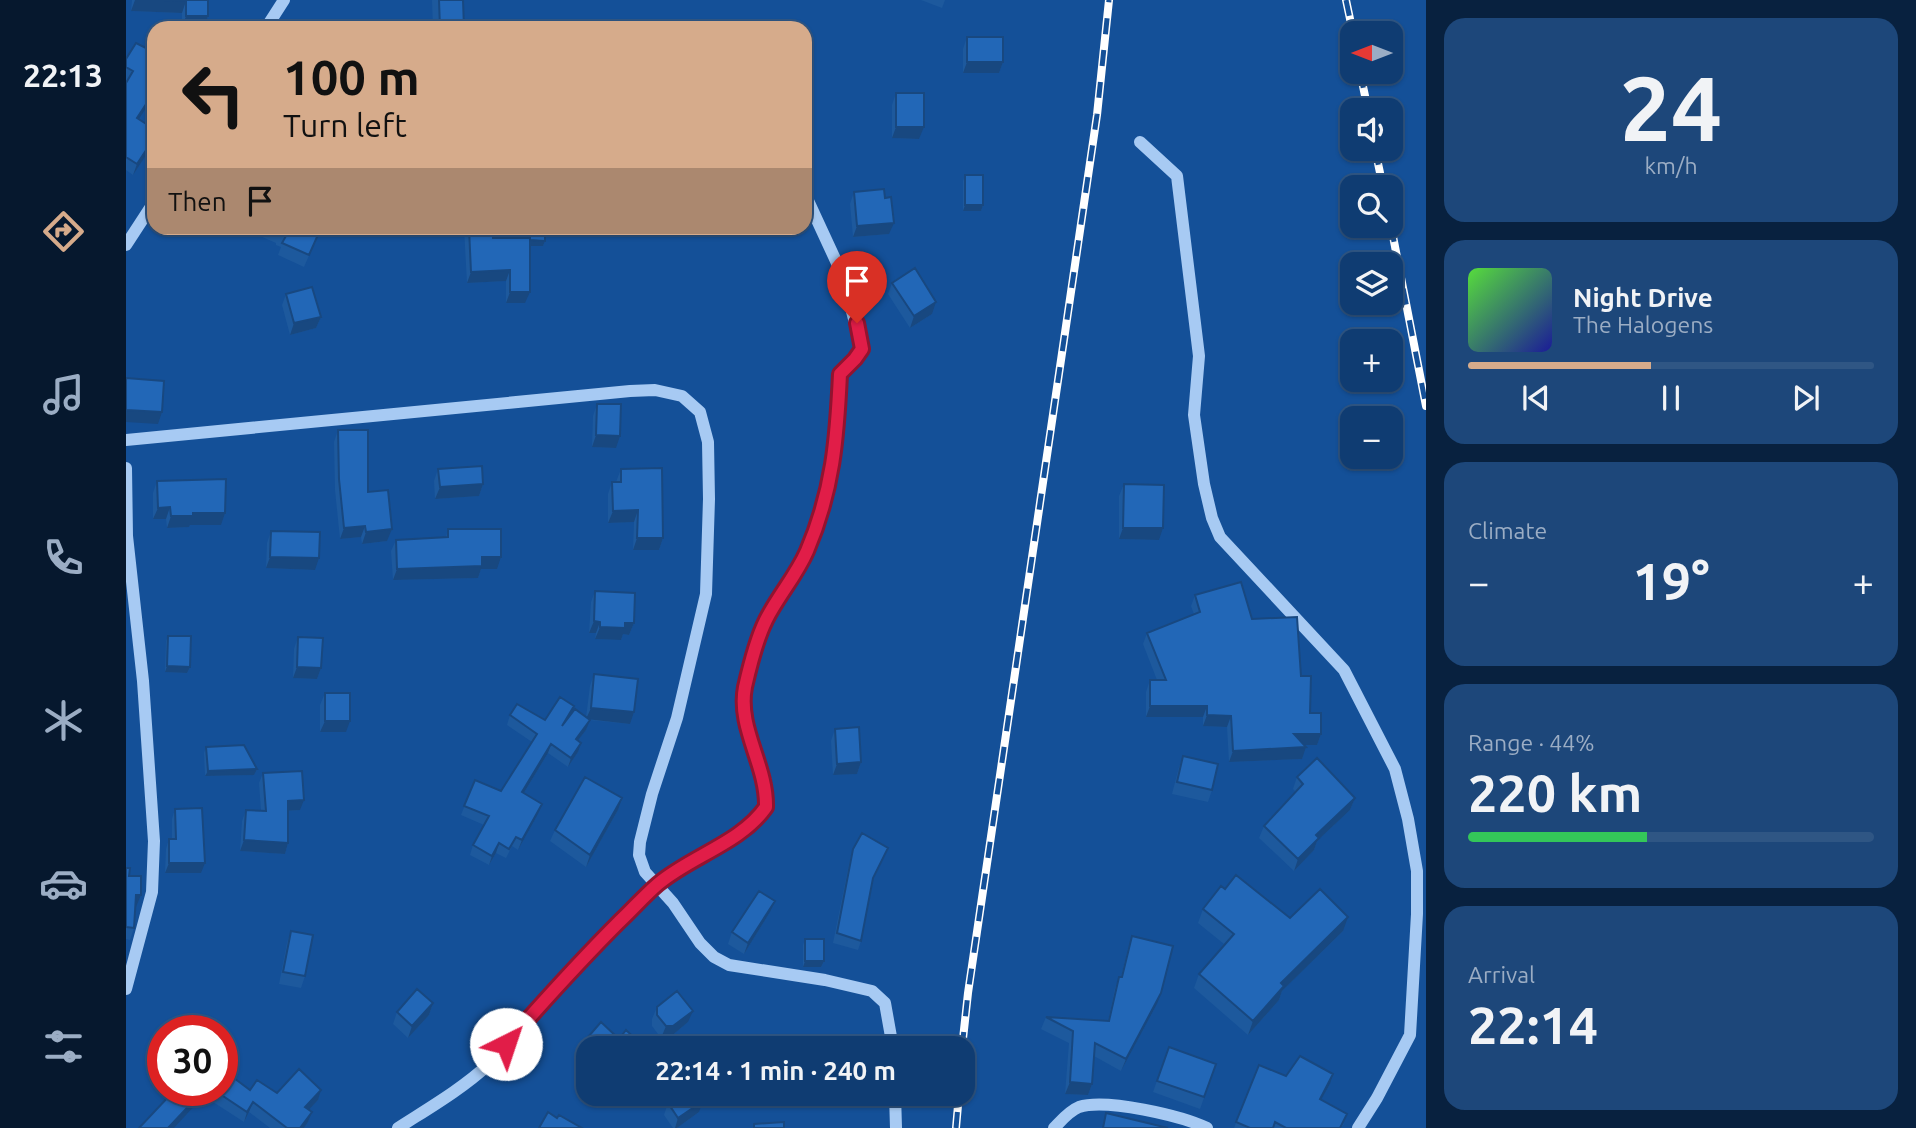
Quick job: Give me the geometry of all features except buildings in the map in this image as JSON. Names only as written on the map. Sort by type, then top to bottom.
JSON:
[{"type":"street","points":[[270,21],[284,0]]},
{"type":"street","points":[[1140,142],[1177,176],[1199,356],[1194,415],[1212,518],[1220,537],[1344,670],[1395,769],[1408,819],[1417,871],[1410,1035],[1358,1128]]},
{"type":"street","points":[[398,1128],[461,1086],[491,1062],[566,975],[657,885],[743,831],[766,807],[762,771],[743,711],[745,689],[766,621],[806,553],[818,521],[835,460],[840,374],[862,349],[842,274],[812,209]]},
{"type":"street","points":[[126,245],[147,213]]},
{"type":"street","points":[[126,440],[617,392],[655,390],[682,396],[700,412],[708,442],[706,594],[677,718],[652,794],[639,855],[645,872],[673,903],[700,943],[714,957],[729,965],[825,980],[872,991],[885,1003],[891,1036]]},
{"type":"street","points":[[126,468],[127,536],[143,681],[154,841],[152,892],[126,989]]},
{"type":"street","points":[[1054,1128],[1065,1116],[1080,1107],[1095,1105],[1135,1108],[1174,1116],[1207,1128]]},
{"type":"street","points":[[895,1106],[896,1128]]},
{"type":"railway","points":[[963,1036],[1097,115],[1109,0]]},
{"type":"railway","points":[[1346,0],[1350,21]]},
{"type":"railway","points":[[1363,84],[1365,98]]},
{"type":"railway","points":[[1378,161],[1380,175]]},
{"type":"railway","points":[[1393,238],[1426,406]]},
{"type":"railway","points":[[956,1128],[958,1106]]},
{"type":"route","points":[[506,1044],[566,975],[657,885],[743,831],[766,807],[762,771],[743,711],[745,689],[766,621],[806,553],[818,521],[835,460],[840,374],[862,349],[857,323]]}]
